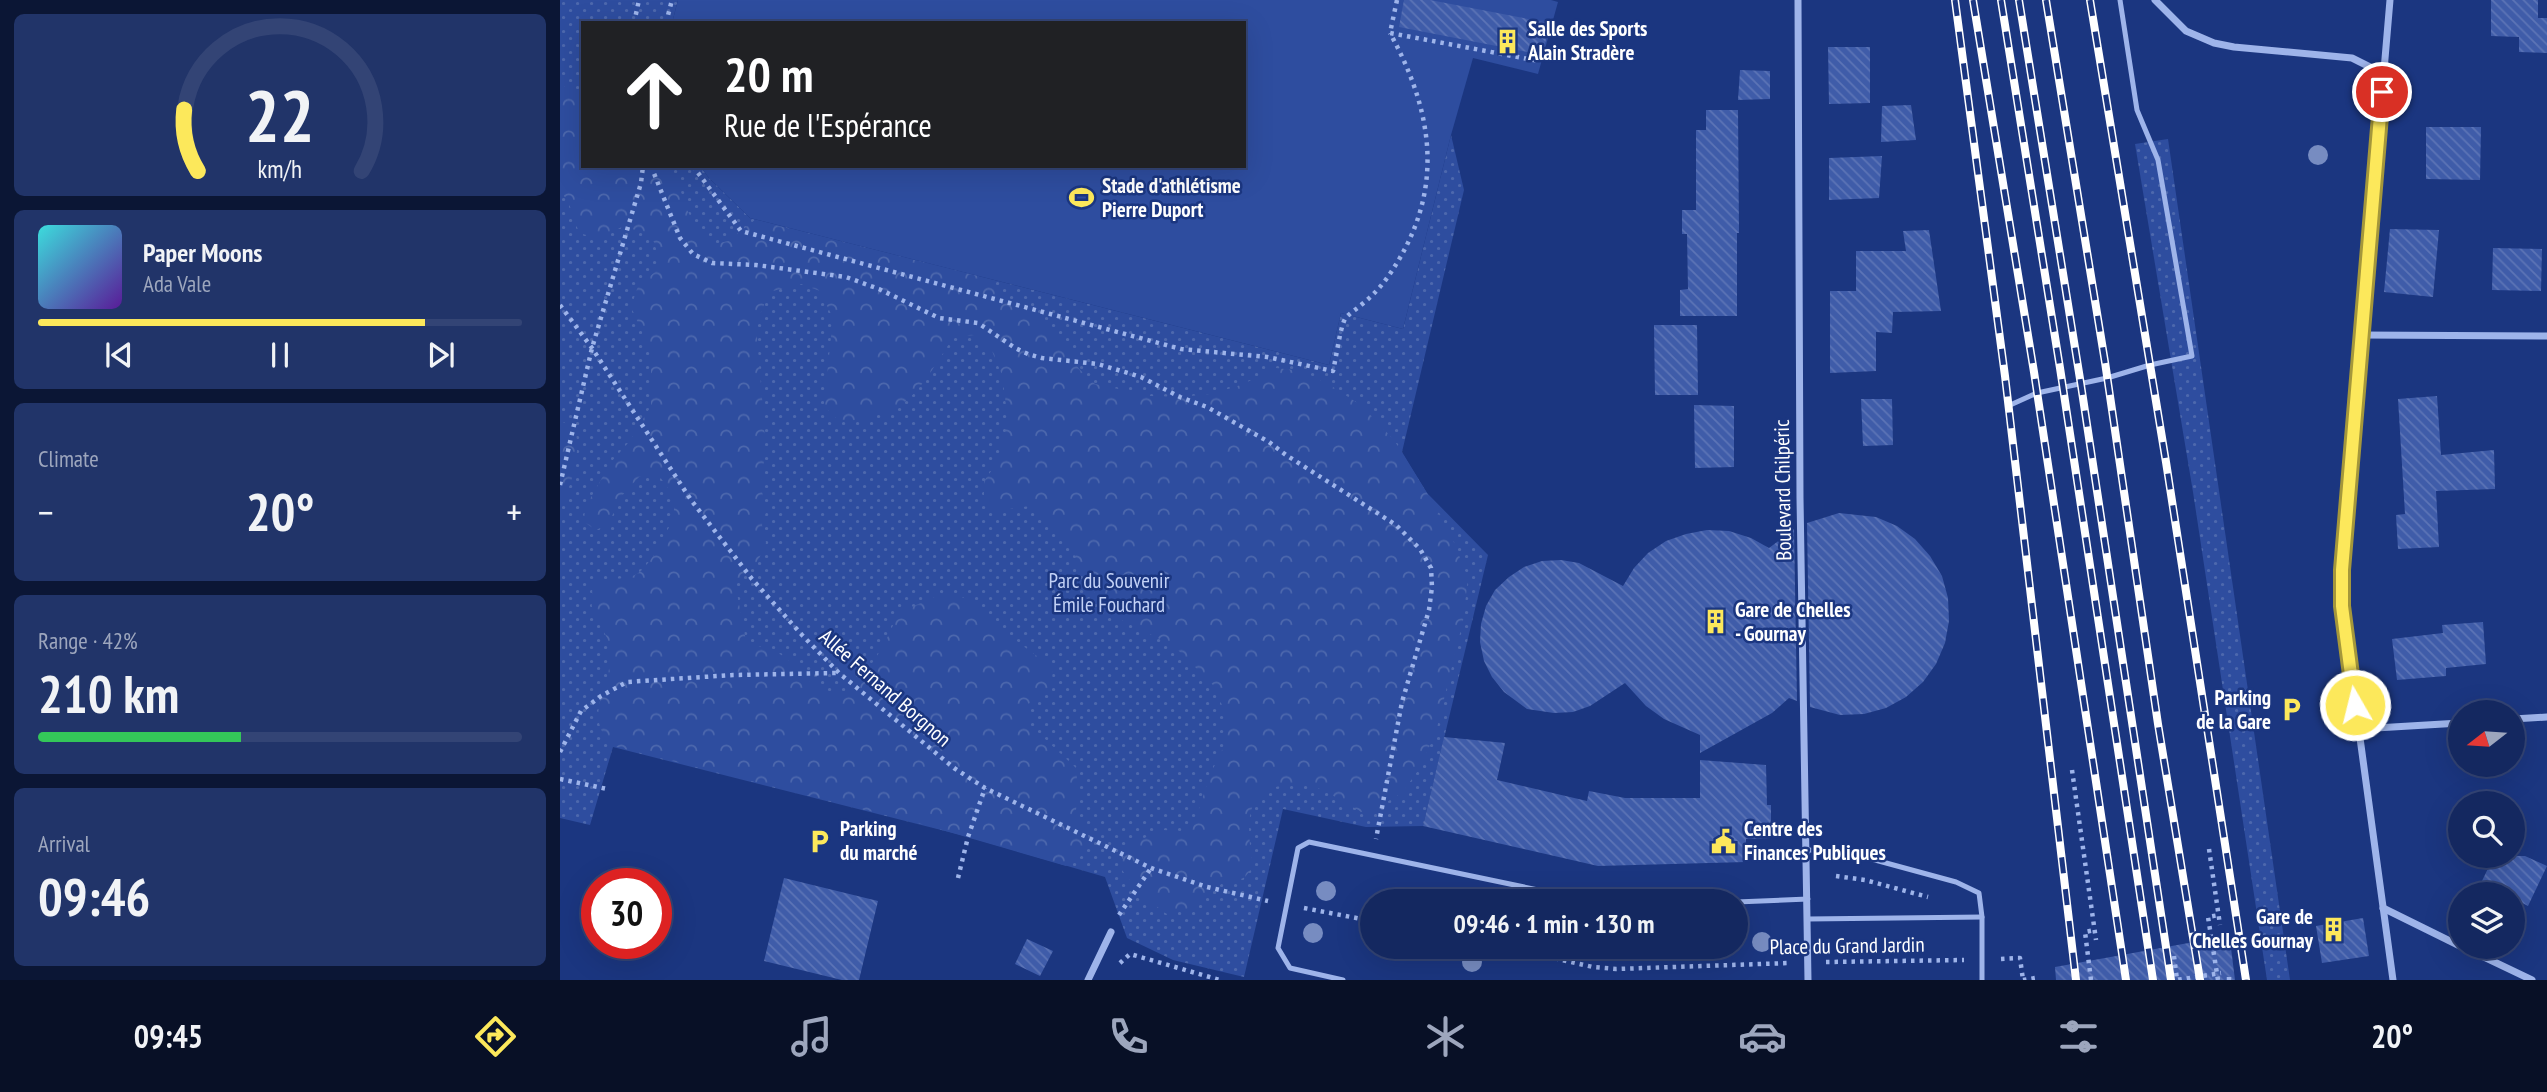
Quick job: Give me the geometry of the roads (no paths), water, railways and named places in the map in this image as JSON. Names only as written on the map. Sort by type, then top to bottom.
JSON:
[{"type":"street","name":"Boulevard Chilpéric","points":[[1798,0],[1800,485],[1808,980]]},
{"type":"street","points":[[2155,0],[2186,31],[2214,43],[2360,61],[2378,75],[2382,92]]},
{"type":"street","points":[[2390,0],[2342,570],[2342,606],[2393,980]]},
{"type":"street","points":[[2361,335],[2547,335]]},
{"type":"street","points":[[2525,718],[2547,717]]},
{"type":"street","points":[[2359,729],[2448,724]]},
{"type":"street","points":[[2383,908],[2448,939]]},
{"type":"street","points":[[1087,980],[1111,932]]},
{"type":"street","points":[[2489,959],[2532,980]]},
{"type":"lane","points":[[2008,406],[2036,393],[2107,379],[2150,365],[2192,356],[2158,160],[2137,110],[2120,0]]},
{"type":"lane","points":[[1343,980],[1290,968],[1278,948],[1298,848],[1309,842],[1534,889]]},
{"type":"lane","points":[[1807,850],[1842,851],[1956,882],[1979,893],[1982,917],[1982,980]]},
{"type":"lane","points":[[1748,902],[1808,899]]},
{"type":"lane","points":[[1808,919],[1982,917]]},
{"type":"railway","points":[[1955,0],[2005,376],[2076,980]]},
{"type":"railway","points":[[1973,0],[2034,372],[2126,980]]},
{"type":"railway","points":[[2001,0],[2153,980]]},
{"type":"railway","points":[[2019,0],[2081,385],[2171,980]]},
{"type":"railway","points":[[2046,0],[2200,980]]},
{"type":"railway","points":[[2090,0],[2166,462],[2246,980]]},
{"type":"place","name":"Salle des Sports Alain Stradère","points":[[1508,41]]},
{"type":"place","name":"Stade d'athlétisme Pierre Duport","points":[[1082,198]]},
{"type":"place","name":"Gare de Chelles - Gournay","points":[[1715,622]]},
{"type":"place","name":"Parking de la Gare","points":[[2291,710]]},
{"type":"place","name":"Parking du marché","points":[[820,841]]},
{"type":"place","name":"Centre des Finances Publiques","points":[[1724,841]]},
{"type":"place","name":"Gare de Chelles Gournay","points":[[2333,929]]},
{"type":"park label","name":"Parc du Souvenir Émile Fouchard","points":[[1109,593]]}]
